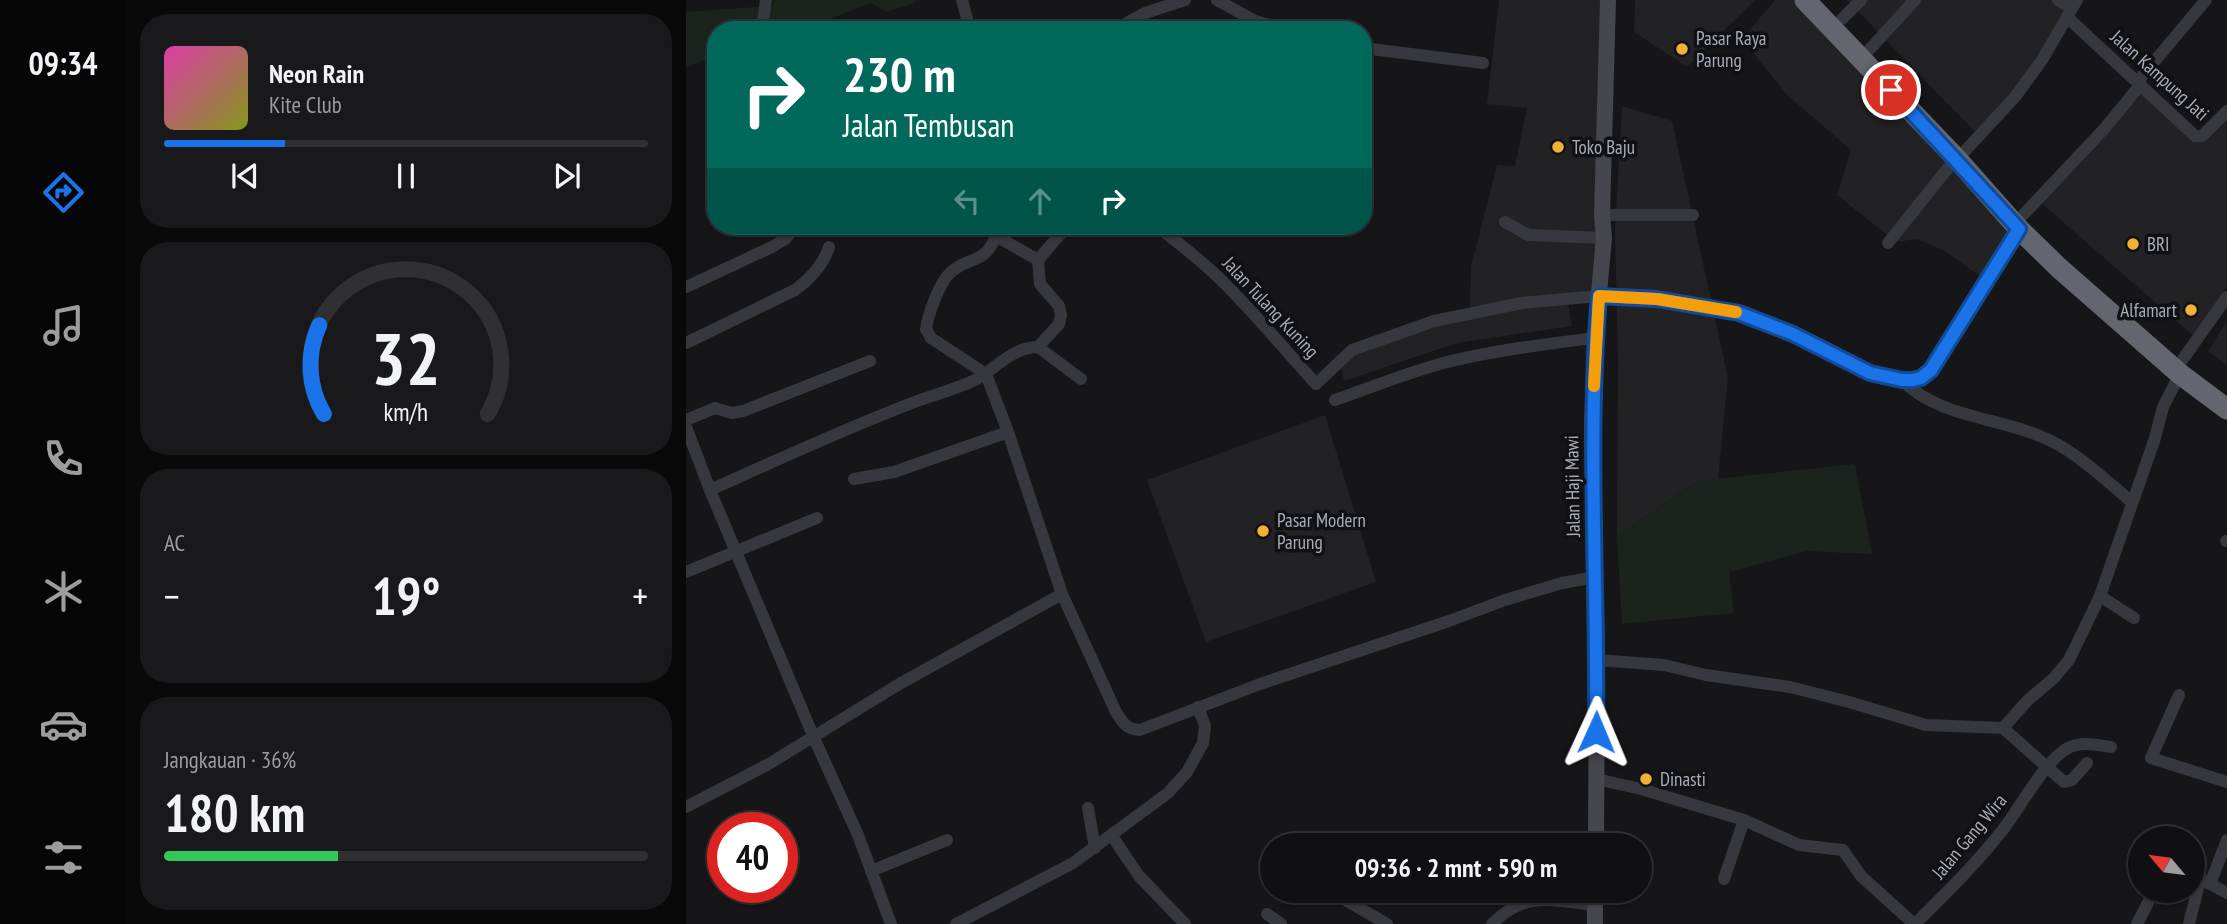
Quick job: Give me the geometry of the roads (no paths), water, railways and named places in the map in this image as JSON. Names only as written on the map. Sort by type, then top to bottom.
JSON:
[{"type":"highway","points":[[1805,0],[1960,155]]},
{"type":"highway","points":[[1823,0],[1843,19],[2021,222],[2112,316],[2181,366],[2227,392]]},
{"type":"highway","points":[[2181,366],[2227,409]]},
{"type":"street","points":[[763,21],[766,0]]},
{"type":"street","points":[[962,0],[968,21]]},
{"type":"street","points":[[1130,21],[1145,13],[1185,0]]},
{"type":"street","points":[[1217,0],[1255,21]]},
{"type":"street","name":"Jalan Haji Mawi","points":[[1596,833],[1597,660],[1592,428],[1595,338],[1604,238],[1602,215],[1608,0]]},
{"type":"street","points":[[1843,19],[1861,0]]},
{"type":"street","points":[[1870,50],[1915,0]]},
{"type":"street","name":"Jalan Kampung Jati","points":[[2058,0],[2072,8],[2140,83],[2195,136],[2202,136],[2227,111]]},
{"type":"street","points":[[1599,296],[1657,299],[1739,313],[1793,334],[1870,373],[1902,380],[1921,378],[1931,370],[2021,222],[2104,129],[2206,0]]},
{"type":"street","points":[[1888,243],[1960,155],[2015,97],[2042,60],[2072,8]]},
{"type":"street","points":[[1372,49],[1483,63]]},
{"type":"street","points":[[1602,215],[1693,215]]},
{"type":"street","points":[[1505,222],[1528,234],[1604,238]]},
{"type":"street","points":[[686,287],[772,247],[788,235]]},
{"type":"street","points":[[995,235],[987,254],[949,273],[932,306],[926,330],[931,338],[986,374],[1062,594],[1112,704],[1125,725],[1133,730],[1140,730],[1260,684],[1504,600],[1562,583],[1595,577]]},
{"type":"street","points":[[1003,235],[1038,260]]},
{"type":"street","points":[[1038,347],[1059,324],[1061,315],[1059,306],[1040,284],[1038,260],[1059,235]]},
{"type":"street","name":"Jalan Tulang Kuning","points":[[1168,235],[1219,278],[1280,341],[1316,384],[1352,350],[1434,321],[1522,303],[1599,296]]},
{"type":"street","points":[[686,343],[795,290],[821,265],[829,247]]},
{"type":"street","points":[[2003,728],[2028,700],[2065,666],[2100,596],[2160,415],[2181,366],[2227,297]]},
{"type":"street","points":[[1335,400],[1466,358],[1522,347],[1595,338]]},
{"type":"street","points":[[710,490],[823,439],[914,402],[950,391],[986,374],[1005,358],[1030,347],[1038,347],[1081,379]]},
{"type":"street","points":[[686,420],[715,408],[733,413],[743,411],[870,361]]},
{"type":"street","points":[[1902,380],[1912,390],[1938,404],[2043,437],[2066,450],[2132,502]]},
{"type":"street","points":[[686,427],[891,924]]},
{"type":"street","points":[[854,479],[894,471],[1008,432]]},
{"type":"street","points":[[686,572],[817,517]]},
{"type":"street","points":[[686,807],[721,791],[814,738],[901,683],[1062,594]]},
{"type":"street","points":[[2100,596],[2134,618]]},
{"type":"street","points":[[1597,660],[1664,665],[1706,675],[1790,687],[1926,725],[2003,728],[2047,768],[2068,782],[2087,764]]},
{"type":"street","points":[[2179,695],[2151,758],[2227,782]]},
{"type":"street","points":[[956,924],[1073,863],[1168,793],[1187,772],[1203,743],[1205,726],[1198,707]]},
{"type":"street","name":"Jalan Gang Wira","points":[[1915,924],[1960,879],[2000,833],[2047,768],[2071,746],[2084,744],[2111,747]]},
{"type":"street","points":[[1596,779],[1641,789],[1744,820],[1799,845],[1843,850],[1861,876],[1915,924]]},
{"type":"street","points":[[1088,808],[1096,848]]},
{"type":"street","points":[[1724,879],[1744,820]]},
{"type":"street","points":[[1112,836],[1139,876],[1186,924]]},
{"type":"street","points":[[871,871],[947,840]]},
{"type":"street","points":[[2205,874],[2227,840]]},
{"type":"street","points":[[2205,882],[2227,893]]},
{"type":"street","points":[[1351,903],[1387,924]]},
{"type":"street","points":[[1492,924],[1503,913],[1521,903]]},
{"type":"street","points":[[1595,903],[1595,924]]},
{"type":"street","points":[[2137,924],[2148,903]]},
{"type":"street","points":[[2189,924],[2195,903]]},
{"type":"street","points":[[1267,914],[1281,924]]},
{"type":"place","name":"Pasar Raya Parung","points":[[1682,49]]},
{"type":"place","name":"Toko Baju","points":[[1558,147]]},
{"type":"place","name":"BRI","points":[[2133,244]]},
{"type":"place","name":"Alfamart","points":[[2191,310]]},
{"type":"place","name":"Pasar Modern Parung","points":[[1263,531]]},
{"type":"place","name":"Dinasti","points":[[1646,779]]}]
